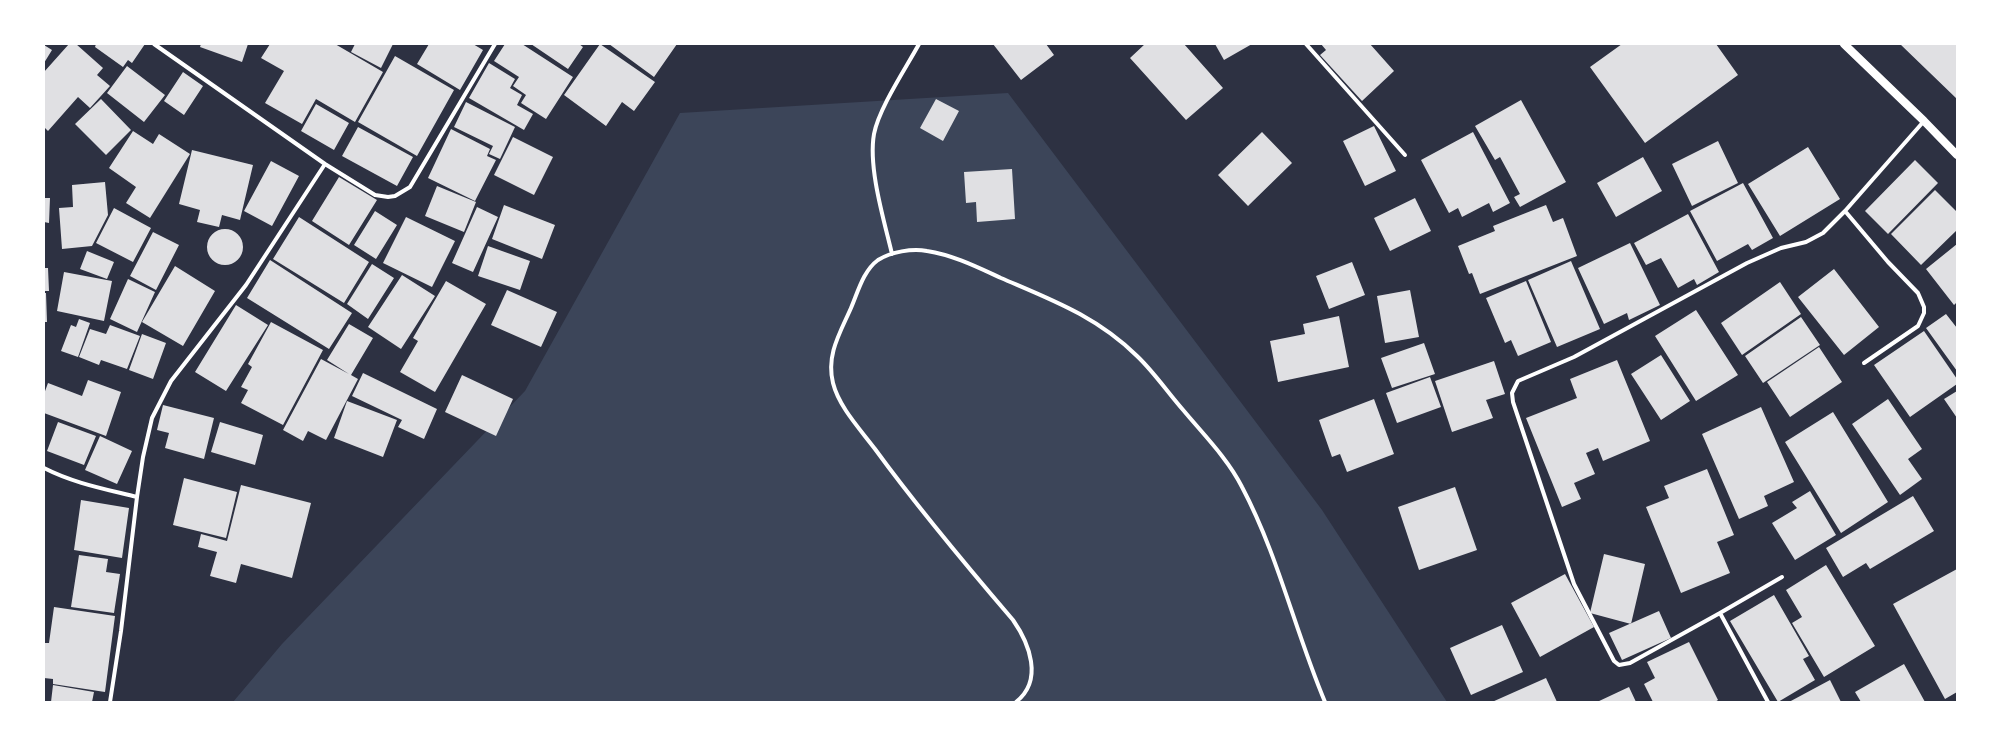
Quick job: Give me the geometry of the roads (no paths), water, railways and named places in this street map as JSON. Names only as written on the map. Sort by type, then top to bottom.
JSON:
[{"type":"main road","points":[[1844,44],[1924,121],[1957,156]]},
{"type":"street","points":[[154,44],[325,164],[375,195],[388,197],[405,191],[417,178],[495,44]]},
{"type":"street","points":[[892,254],[873,166],[872,148],[878,118],[919,44]]},
{"type":"street","points":[[1306,44],[1405,155]]},
{"type":"street","points":[[1782,576],[1720,613],[1630,663],[1619,665],[1614,661],[1580,599],[1568,568],[1512,402],[1514,387],[1518,382],[1574,357],[1747,263],[1781,248],[1815,238],[1823,233],[1845,211],[1924,121]]},
{"type":"street","points":[[110,702],[121,631],[143,457],[152,418],[171,381],[246,285],[325,164]]},
{"type":"street","points":[[1845,211],[1888,262],[1918,294],[1924,307],[1924,313],[1918,326],[1864,363]]},
{"type":"street","points":[[1016,702],[1028,687],[1032,671],[1031,653],[1023,634],[1013,620],[914,502],[837,396],[833,382],[831,365],[833,348],[867,271],[879,260],[892,254],[924,250],[951,256],[1074,310],[1095,321],[1139,358],[1223,458],[1241,483],[1268,546],[1325,702]]},
{"type":"street","points":[[44,468],[78,482],[137,498]]},
{"type":"street","points":[[1720,613],[1768,702]]}]
